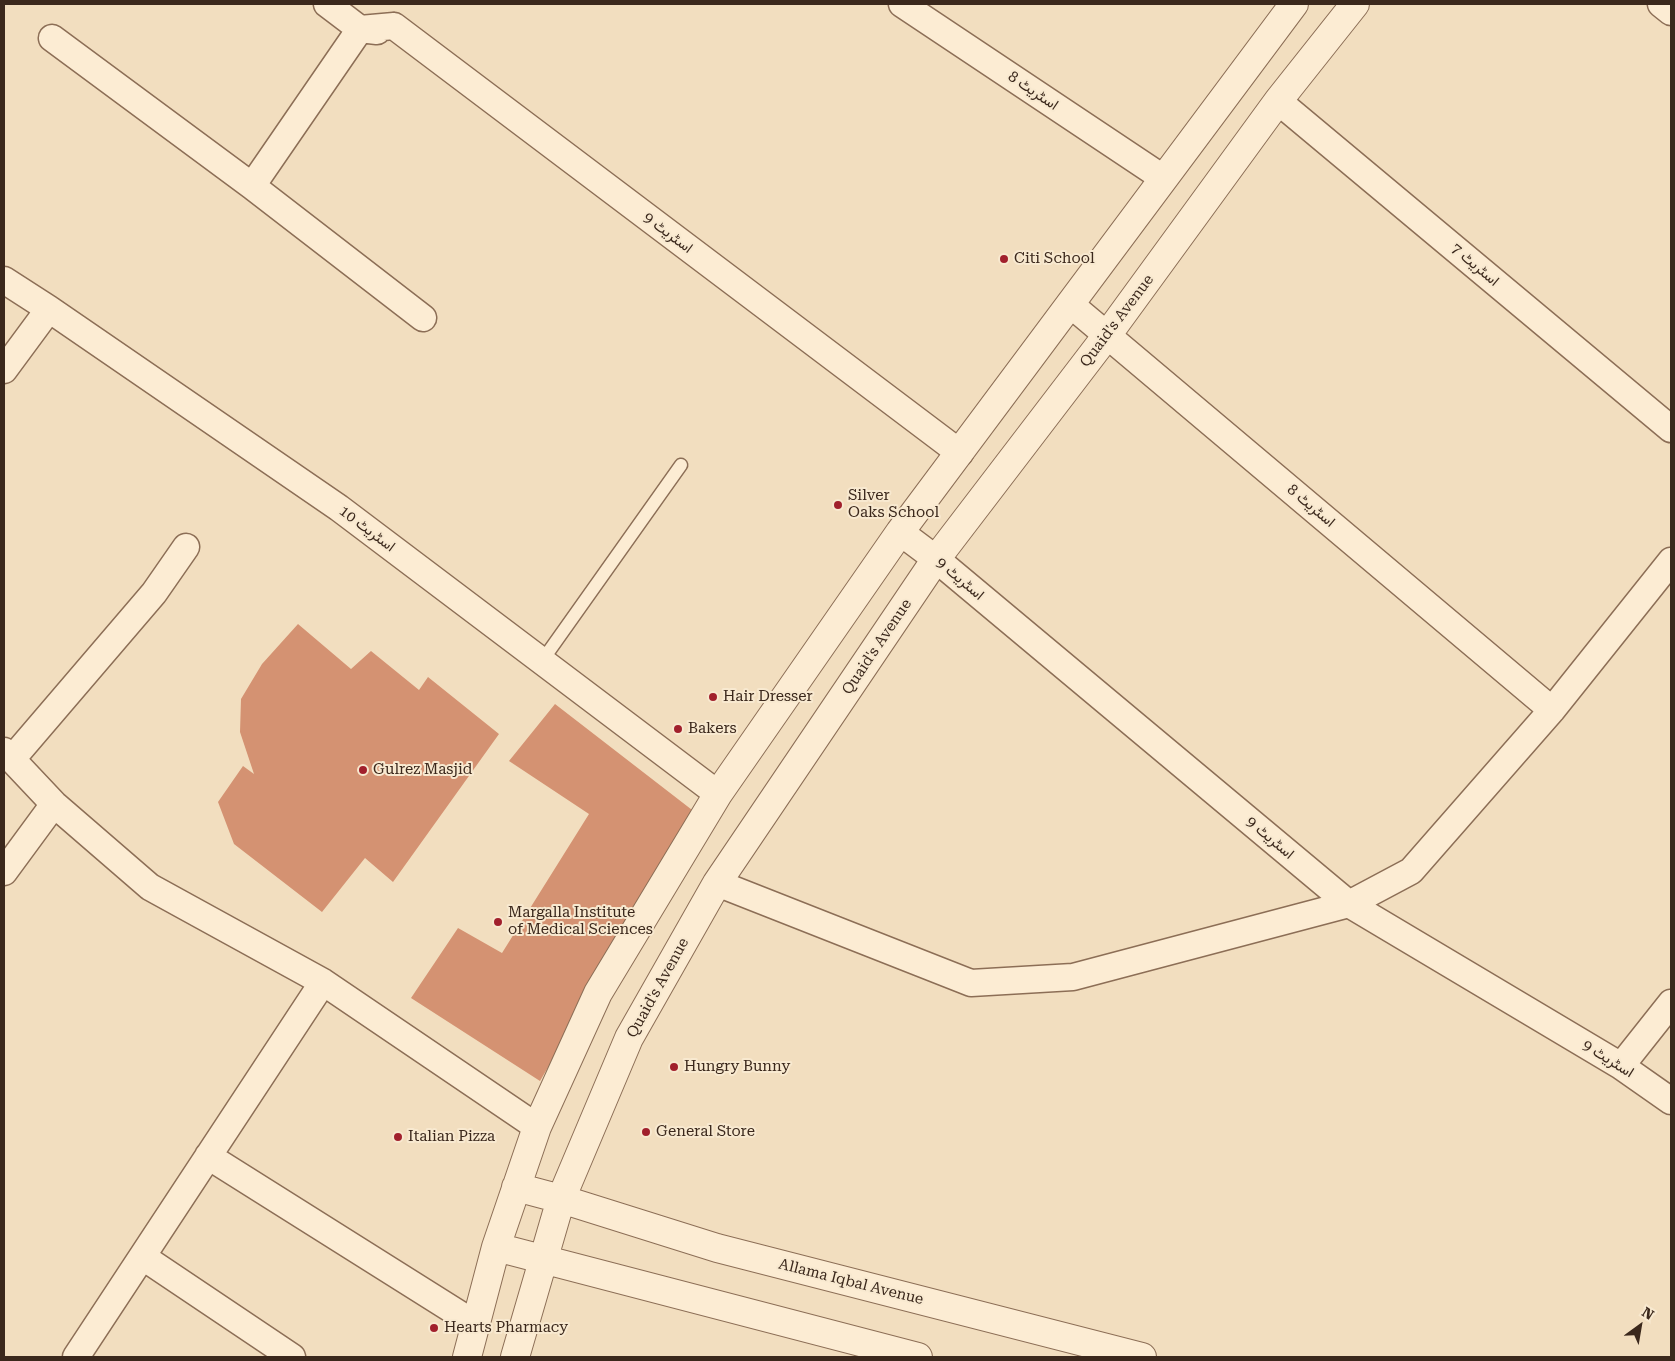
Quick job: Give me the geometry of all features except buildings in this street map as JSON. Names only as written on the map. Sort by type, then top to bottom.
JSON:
[{"type":"street","points":[[327,4],[360,29]]},
{"type":"street","name":"اسٹریٹ 8","points":[[902,4],[1163,178]]},
{"type":"street","points":[[467,1357],[496,1247],[537,1127],[598,993],[718,794],[900,532],[1294,4]]},
{"type":"street","name":"Quaid's Avenue","points":[[516,1357],[561,1199],[629,1038],[717,883],[936,559],[1108,334],[1278,101],[1355,4]]},
{"type":"street","points":[[1661,4],[1671,12]]},
{"type":"street","points":[[252,186],[360,29],[395,15]]},
{"type":"street","name":"اسٹریٹ 9","points":[[395,15],[960,453]]},
{"type":"street","points":[[52,38],[252,186],[423,318]]},
{"type":"street","name":"اسٹریٹ 7","points":[[1278,101],[1671,429]]},
{"type":"street","name":"اسٹریٹ 10","points":[[4,280],[339,508],[718,794]]},
{"type":"street","name":"اسٹریٹ 8","points":[[1070,304],[1108,334],[1552,710]]},
{"type":"street","points":[[4,370],[49,309]]},
{"type":"street","name":"اسٹریٹ 9","points":[[900,532],[936,559],[1349,904],[1621,1066],[1671,1101]]},
{"type":"street","points":[[186,547],[154,592],[8,755],[54,804],[150,887],[323,982],[537,1127]]},
{"type":"street","points":[[717,883],[970,983],[1073,977],[1349,904],[1411,871],[1667,577]]},
{"type":"street","points":[[4,872],[54,804]]},
{"type":"street","points":[[76,1357],[144,1257],[323,982]]},
{"type":"street","points":[[1621,1066],[1671,1003]]},
{"type":"street","points":[[208,1156],[475,1324]]},
{"type":"street","name":"Allama Iqbal Avenue","points":[[516,1187],[561,1199],[717,1248],[1142,1357]]},
{"type":"street","points":[[496,1247],[918,1357]]},
{"type":"street","points":[[144,1257],[292,1357]]},
{"type":"lane","points":[[542,661],[681,465]]},
{"type":"place","name":"Citi School","points":[[1004,259]]},
{"type":"place","name":"Silver Oaks School","points":[[838,505]]},
{"type":"place","name":"Hair Dresser","points":[[713,697]]},
{"type":"place","name":"Bakers","points":[[678,729]]},
{"type":"place","name":"Gulrez Masjid","points":[[363,770]]},
{"type":"place","name":"Margalla Institute of Medical Sciences","points":[[498,922]]},
{"type":"place","name":"Hungry Bunny","points":[[674,1067]]},
{"type":"place","name":"General Store","points":[[646,1132]]},
{"type":"place","name":"Italian Pizza","points":[[398,1137]]},
{"type":"place","name":"Hearts Pharmacy","points":[[434,1328]]}]
